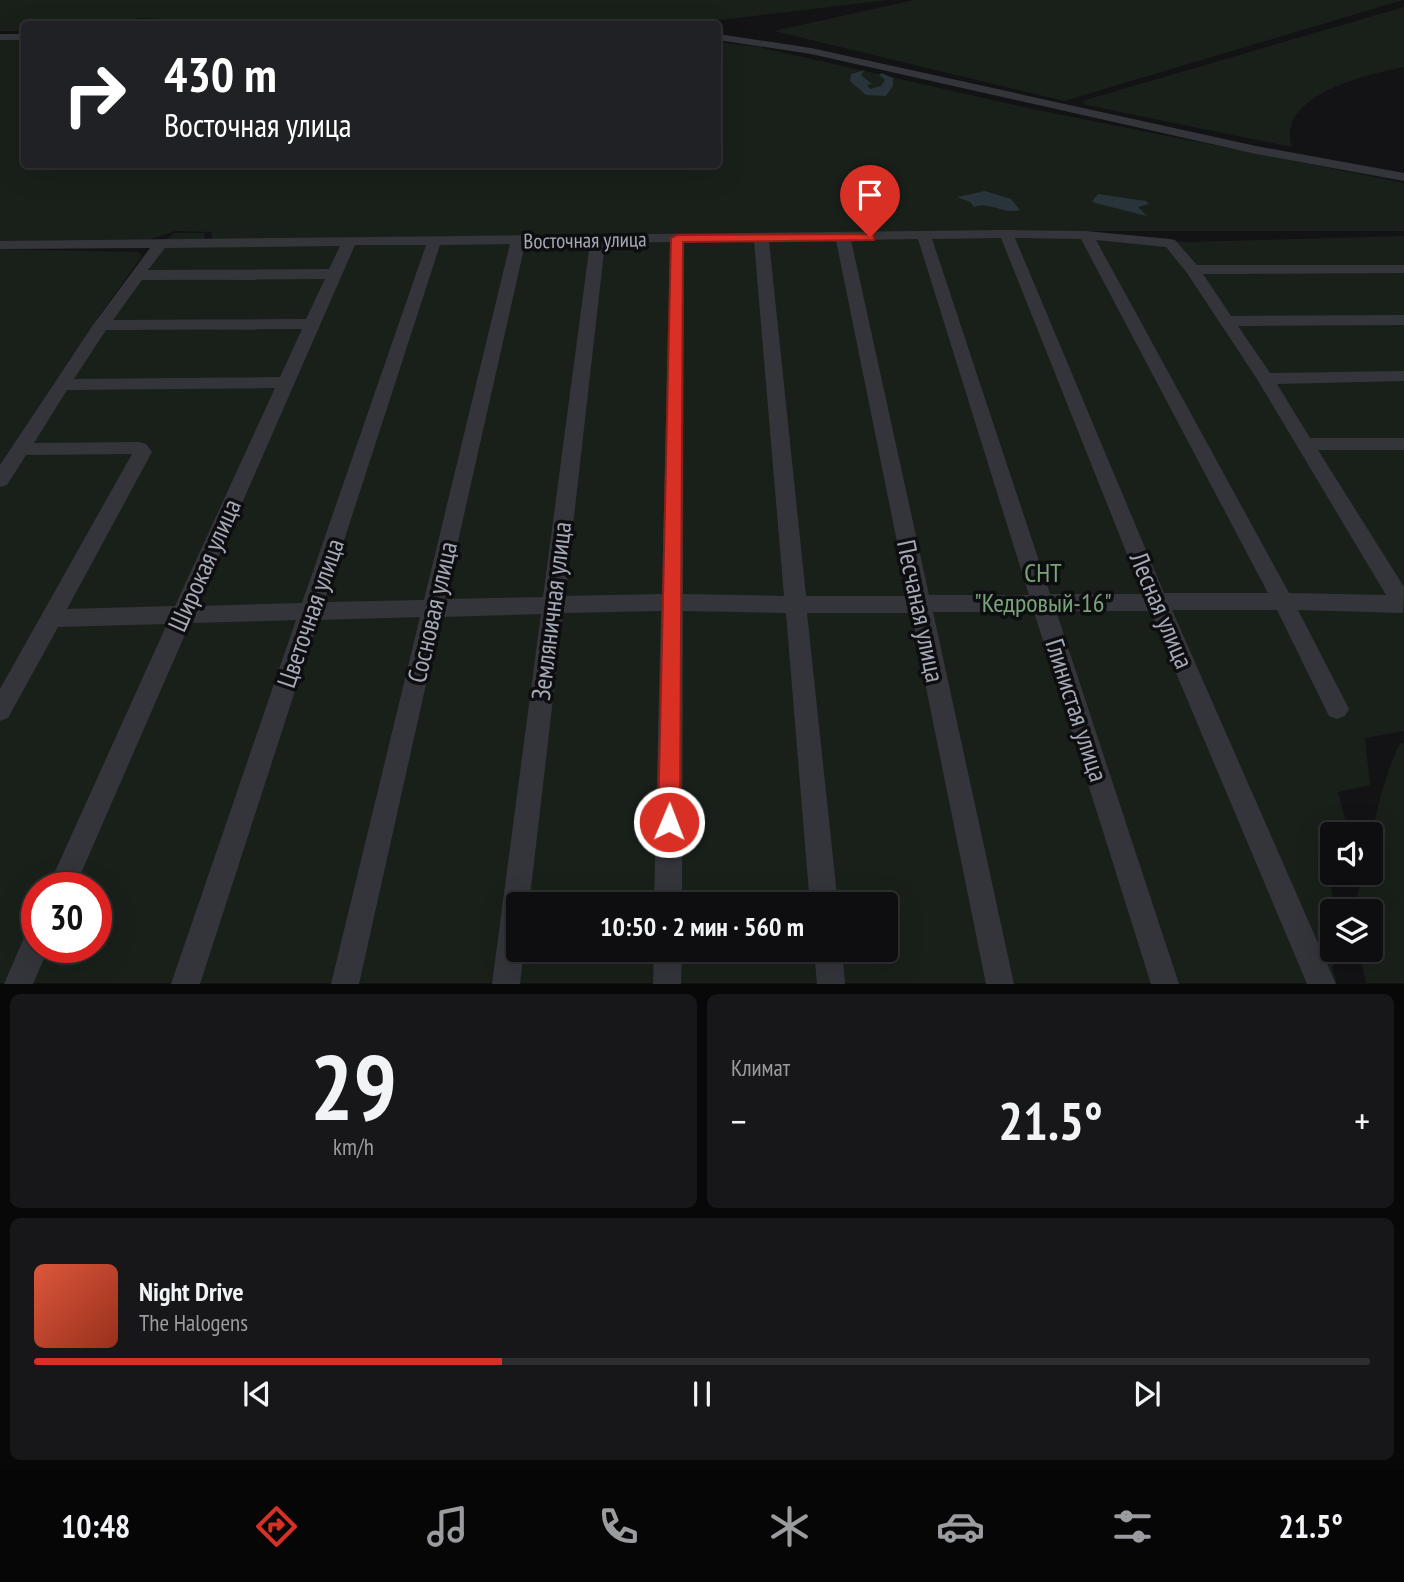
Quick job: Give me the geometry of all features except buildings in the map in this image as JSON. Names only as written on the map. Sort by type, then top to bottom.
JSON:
[{"type":"street","points":[[0,37],[21,37]]},
{"type":"street","points":[[721,37],[811,51],[1256,150],[1404,177]]},
{"type":"street","name":"Лесная улица","points":[[1006,234],[1157,601],[1322,984]]},
{"type":"street","points":[[1086,235],[1283,601],[1337,709]]},
{"type":"street","name":"Восточная улица","points":[[0,246],[1086,235],[1170,243],[1193,270]]},
{"type":"street","name":"Глинистая улица","points":[[924,236],[1165,984]]},
{"type":"street","points":[[761,237],[823,892]]},
{"type":"street","points":[[668,892],[677,238]]},
{"type":"street","name":"Песчаная улица","points":[[843,238],[1000,984]]},
{"type":"street","name":"Земляничная улица","points":[[506,984],[598,239]]},
{"type":"street","name":"Сосновая улица","points":[[345,984],[519,241]]},
{"type":"street","name":"Цветочная улица","points":[[185,984],[434,242]]},
{"type":"street","points":[[0,480],[23,449],[101,325],[160,244]]},
{"type":"street","name":"Широкая улица","points":[[68,872],[348,244]]},
{"type":"street","points":[[0,263],[17,246]]},
{"type":"street","points":[[1193,270],[1404,269]]},
{"type":"street","points":[[1193,270],[1265,379],[1403,604]]},
{"type":"street","points":[[138,275],[333,274]]},
{"type":"street","points":[[1227,321],[1404,320]]},
{"type":"street","points":[[101,325],[311,324]]},
{"type":"street","points":[[1265,379],[1404,376]]},
{"type":"street","points":[[64,385],[286,382]]},
{"type":"street","points":[[1305,444],[1404,444]]},
{"type":"street","points":[[0,711],[143,452],[139,449],[23,449]]},
{"type":"street","points":[[53,618],[552,603],[796,605],[1283,601],[1403,604]]},
{"type":"street","points":[[667,984],[668,962]]},
{"type":"street","points":[[829,962],[831,984]]},
{"type":"street","points":[[18,984],[27,963]]},
{"type":"green space","points":[[0,0],[888,0],[711,21],[158,21],[141,18],[126,21],[21,21],[21,31],[0,31]]},
{"type":"green space","points":[[914,0],[1403,0],[1064,101],[774,31]]},
{"type":"green space","points":[[1404,7],[1404,67],[1348,82],[1310,101],[1297,114],[1290,129],[1292,147],[1086,105],[1082,101]]},
{"type":"green space","name":"СНТ \"Кедровый-16\"","points":[[0,40],[21,40],[21,168],[721,168],[721,42],[759,47],[1032,109],[1404,183],[1404,231],[1010,231],[1100,233],[1186,242],[1404,236],[1404,731],[1365,738],[1370,785],[1338,792],[1346,822],[1320,822],[1320,885],[1330,885],[1334,899],[1320,899],[1320,962],[1334,962],[1332,967],[1337,983],[0,983],[0,249],[139,252],[142,256],[97,319],[98,336],[164,242],[174,233],[204,233],[205,241],[213,240],[211,232],[175,231],[146,241],[0,242]]},
{"type":"green space","points":[[1404,743],[1404,983],[1366,983],[1362,962],[1383,962],[1383,899],[1357,899],[1360,885],[1383,885],[1383,822],[1374,822],[1399,745]]},
{"type":"shaded area","points":[[865,70],[861,75],[872,84],[867,85],[870,89],[881,86],[885,80],[879,75],[882,73],[893,78],[893,86],[886,96],[866,95],[850,81],[851,74]]},
{"type":"shaded area","points":[[985,191],[1011,199],[1020,210],[974,207],[970,202],[957,197]]},
{"type":"shaded area","points":[[1098,194],[1146,201],[1149,204],[1138,207],[1147,216],[1095,203],[1092,201]]},
{"type":"route","points":[[669,822],[677,238],[870,237]]}]
